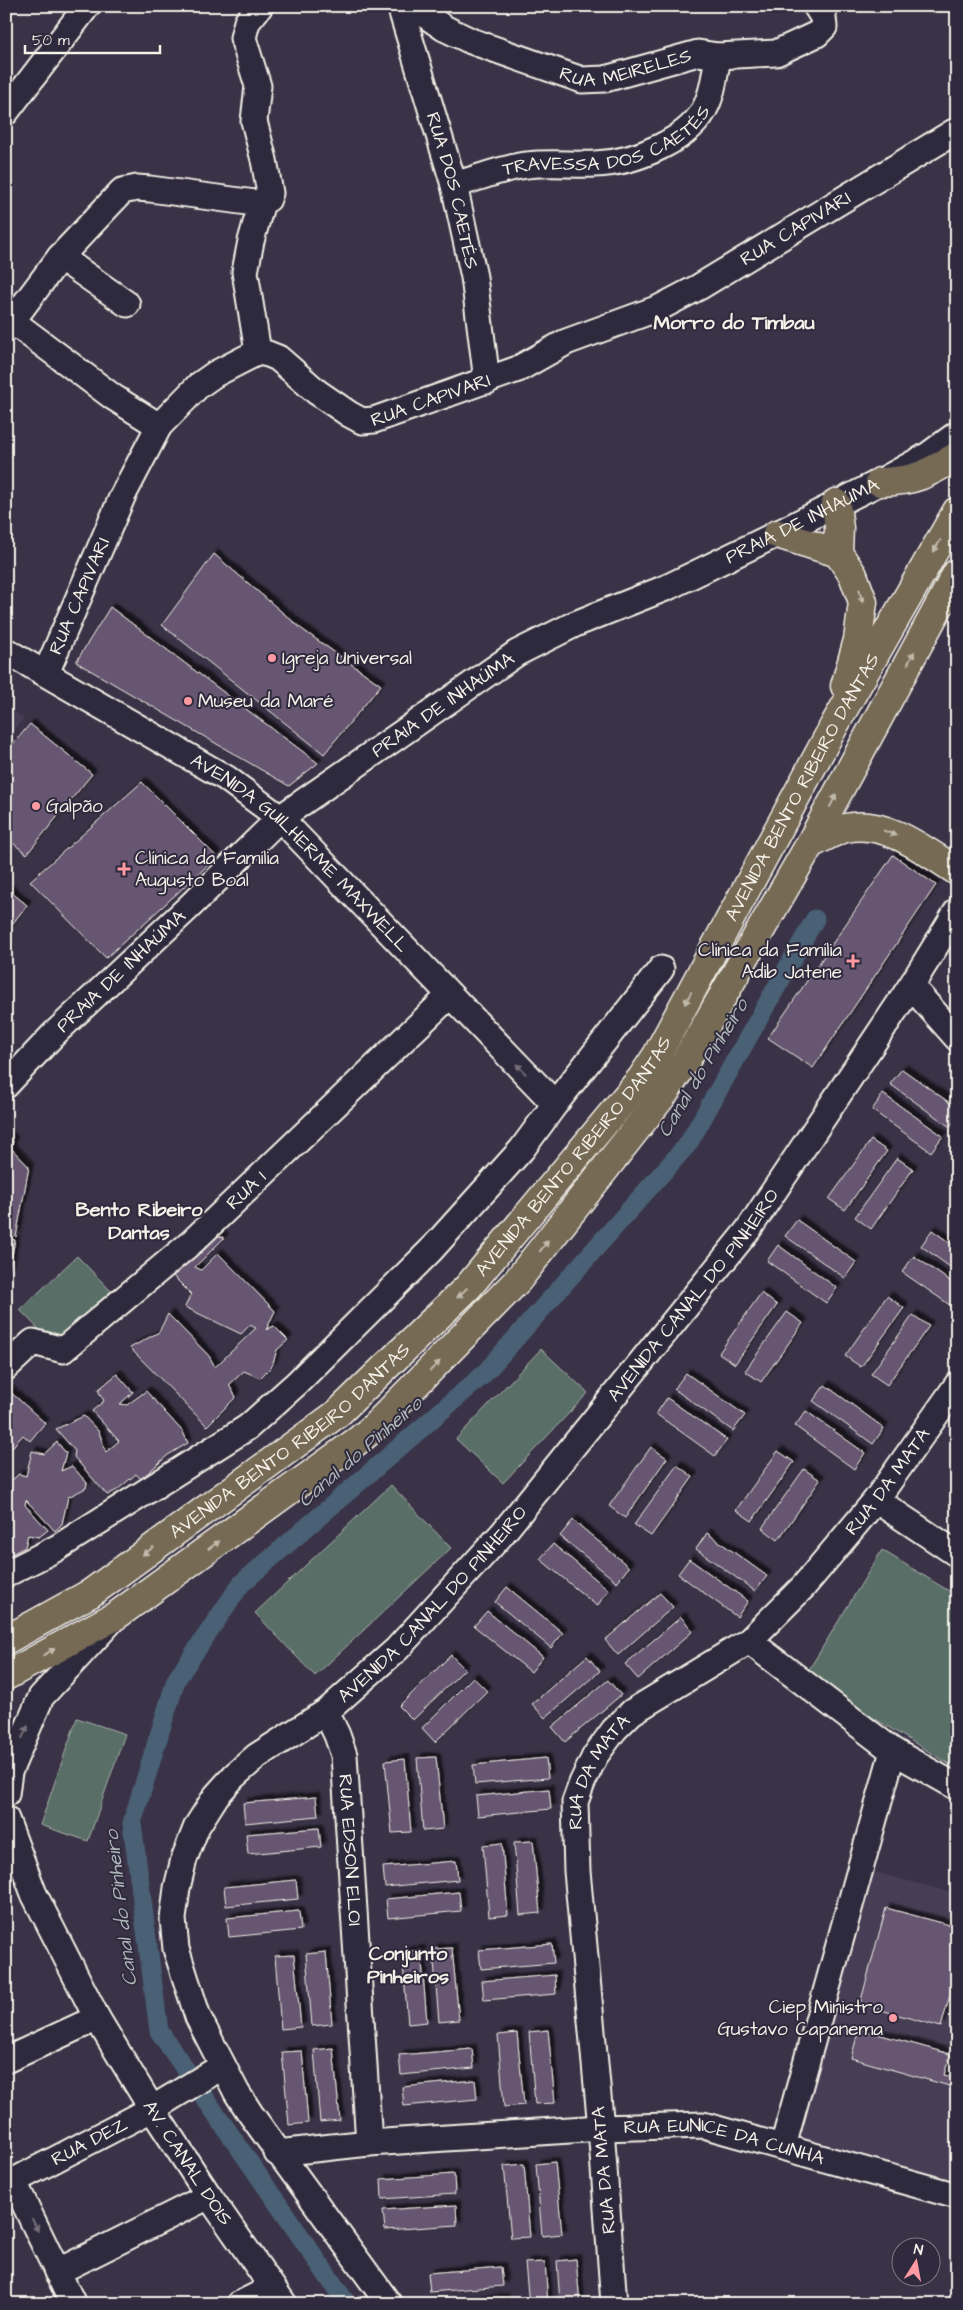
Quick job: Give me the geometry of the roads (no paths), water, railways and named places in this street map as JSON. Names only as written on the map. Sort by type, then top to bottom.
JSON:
[{"type":"highway","points":[[880,482],[901,482],[924,476],[957,456]]},
{"type":"highway","points":[[835,724],[858,640],[863,602],[860,589],[838,553],[839,528],[836,503]]},
{"type":"highway","name":"AVENIDA BENTO RIBEIRO DANTAS","points":[[6,1640],[91,1593],[338,1413],[468,1287],[650,1067],[835,724],[957,511]]},
{"type":"highway","points":[[777,534],[838,553]]},
{"type":"highway","name":"AVENIDA BENTO RIBEIRO DANTAS","points":[[6,1676],[117,1615],[372,1429],[506,1293],[676,1076],[810,844],[957,573]]},
{"type":"highway","points":[[810,844],[845,829],[858,826],[875,828],[902,838],[957,871]]},
{"type":"street","points":[[6,112],[88,6]]},
{"type":"street","points":[[159,426],[113,397],[9,325],[60,257],[122,191],[137,188],[262,202],[268,199],[270,193],[254,120],[258,86],[243,38],[247,22],[260,6]]},
{"type":"street","name":"RUA DOS CAETÉS","points":[[400,6],[454,185],[474,276],[487,381]]},
{"type":"street","name":"RUA MEIRELES","points":[[412,6],[444,28],[471,41],[582,80],[605,80],[698,53],[718,56],[776,53],[817,34],[824,26],[823,17],[816,6]]},
{"type":"street","name":"TRAVESSA DOS CAETÉS","points":[[454,185],[526,165],[597,164],[624,160],[664,145],[691,128],[707,105],[713,86],[718,56]]},
{"type":"street","name":"RUA CAPIVARI","points":[[46,674],[123,495],[159,426],[198,386],[215,374],[258,352],[268,354],[278,358],[317,392],[362,421],[374,420],[398,413],[518,369],[566,342],[659,308],[699,288],[954,132],[957,135]]},
{"type":"street","points":[[258,352],[245,272],[262,202]]},
{"type":"street","points":[[60,257],[127,304]]},
{"type":"street","name":"PRAIA DE INHAÚMA","points":[[6,1085],[54,1034],[280,818],[517,653],[568,627],[668,587],[777,534],[927,456],[957,434]]},
{"type":"street","name":"AVENIDA GUILHERME MAXWELL","points":[[6,651],[170,748],[226,778],[280,818],[449,996],[555,1104]]},
{"type":"street","name":"AVENIDA CANAL DO PINHEIRO","points":[[389,2304],[277,2153],[237,2093],[198,2017],[176,1950],[173,1919],[177,1888],[184,1860],[197,1826],[216,1796],[234,1776],[257,1756],[326,1712],[397,1649],[502,1534],[742,1237],[911,986],[957,911]]},
{"type":"street","points":[[6,1574],[57,1548],[248,1427],[297,1383],[430,1251],[522,1149],[661,969]]},
{"type":"street","points":[[911,986],[957,1038]]},
{"type":"street","name":"RUA 1","points":[[6,1367],[34,1342],[62,1350],[193,1241],[449,996]]},
{"type":"street","name":"RUA DA MATA","points":[[614,2304],[577,1871],[575,1802],[595,1756],[614,1730],[632,1712],[749,1641],[803,1587],[876,1500],[957,1385]]},
{"type":"street","points":[[876,1500],[957,1554]]},
{"type":"street","points":[[6,1794],[8,1772],[41,1697],[117,1615]]},
{"type":"street","points":[[749,1641],[893,1752],[957,1787]]},
{"type":"street","name":"RUA EDSON ELOI","points":[[326,1712],[344,1756],[369,2143]]},
{"type":"street","points":[[783,2146],[893,1752]]},
{"type":"street","points":[[6,1818],[33,1892]]},
{"type":"street","points":[[6,1861],[33,1892]]},
{"type":"street","name":"AV. CANAL DOIS","points":[[33,1892],[97,2018],[152,2109],[278,2296]]},
{"type":"street","points":[[6,2060],[97,2018]]},
{"type":"street","name":"RUA DEZ","points":[[10,2183],[152,2109],[223,2066]]},
{"type":"street","name":"RUA EUNICE DA CUNHA","points":[[277,2153],[369,2143],[600,2128],[703,2125],[957,2196]]},
{"type":"street","points":[[10,2183],[73,2304]]},
{"type":"street","points":[[57,2272],[209,2196]]},
{"type":"street","points":[[240,2304],[278,2296]]},
{"type":"waterway","name":"Canal do Pinheiro","points":[[192,2079],[159,2031],[132,1823],[176,1680],[241,1584],[483,1375],[688,1144],[815,919]]},
{"type":"waterway","name":"Canal do Pinheiro","points":[[196,2085],[347,2304]]},
{"type":"place","name":"Igreja Universal","points":[[272,658]]},
{"type":"place","name":"Museu da Maré","points":[[188,701]]},
{"type":"place","name":"Galpão","points":[[36,806]]},
{"type":"place","name":"Clínica da Família Augusto Boal","points":[[124,869]]},
{"type":"place","name":"Clínica da Família Adib Jatene","points":[[853,961]]},
{"type":"place","name":"Ciep Ministro Gustavo Capanema","points":[[893,2018]]},
{"type":"district","name":"Morro do Timbau","points":[[734,323]]},
{"type":"district","name":"Bento Ribeiro Dantas","points":[[139,1222]]},
{"type":"district","name":"Conjunto Pinheiros","points":[[408,1966]]}]
